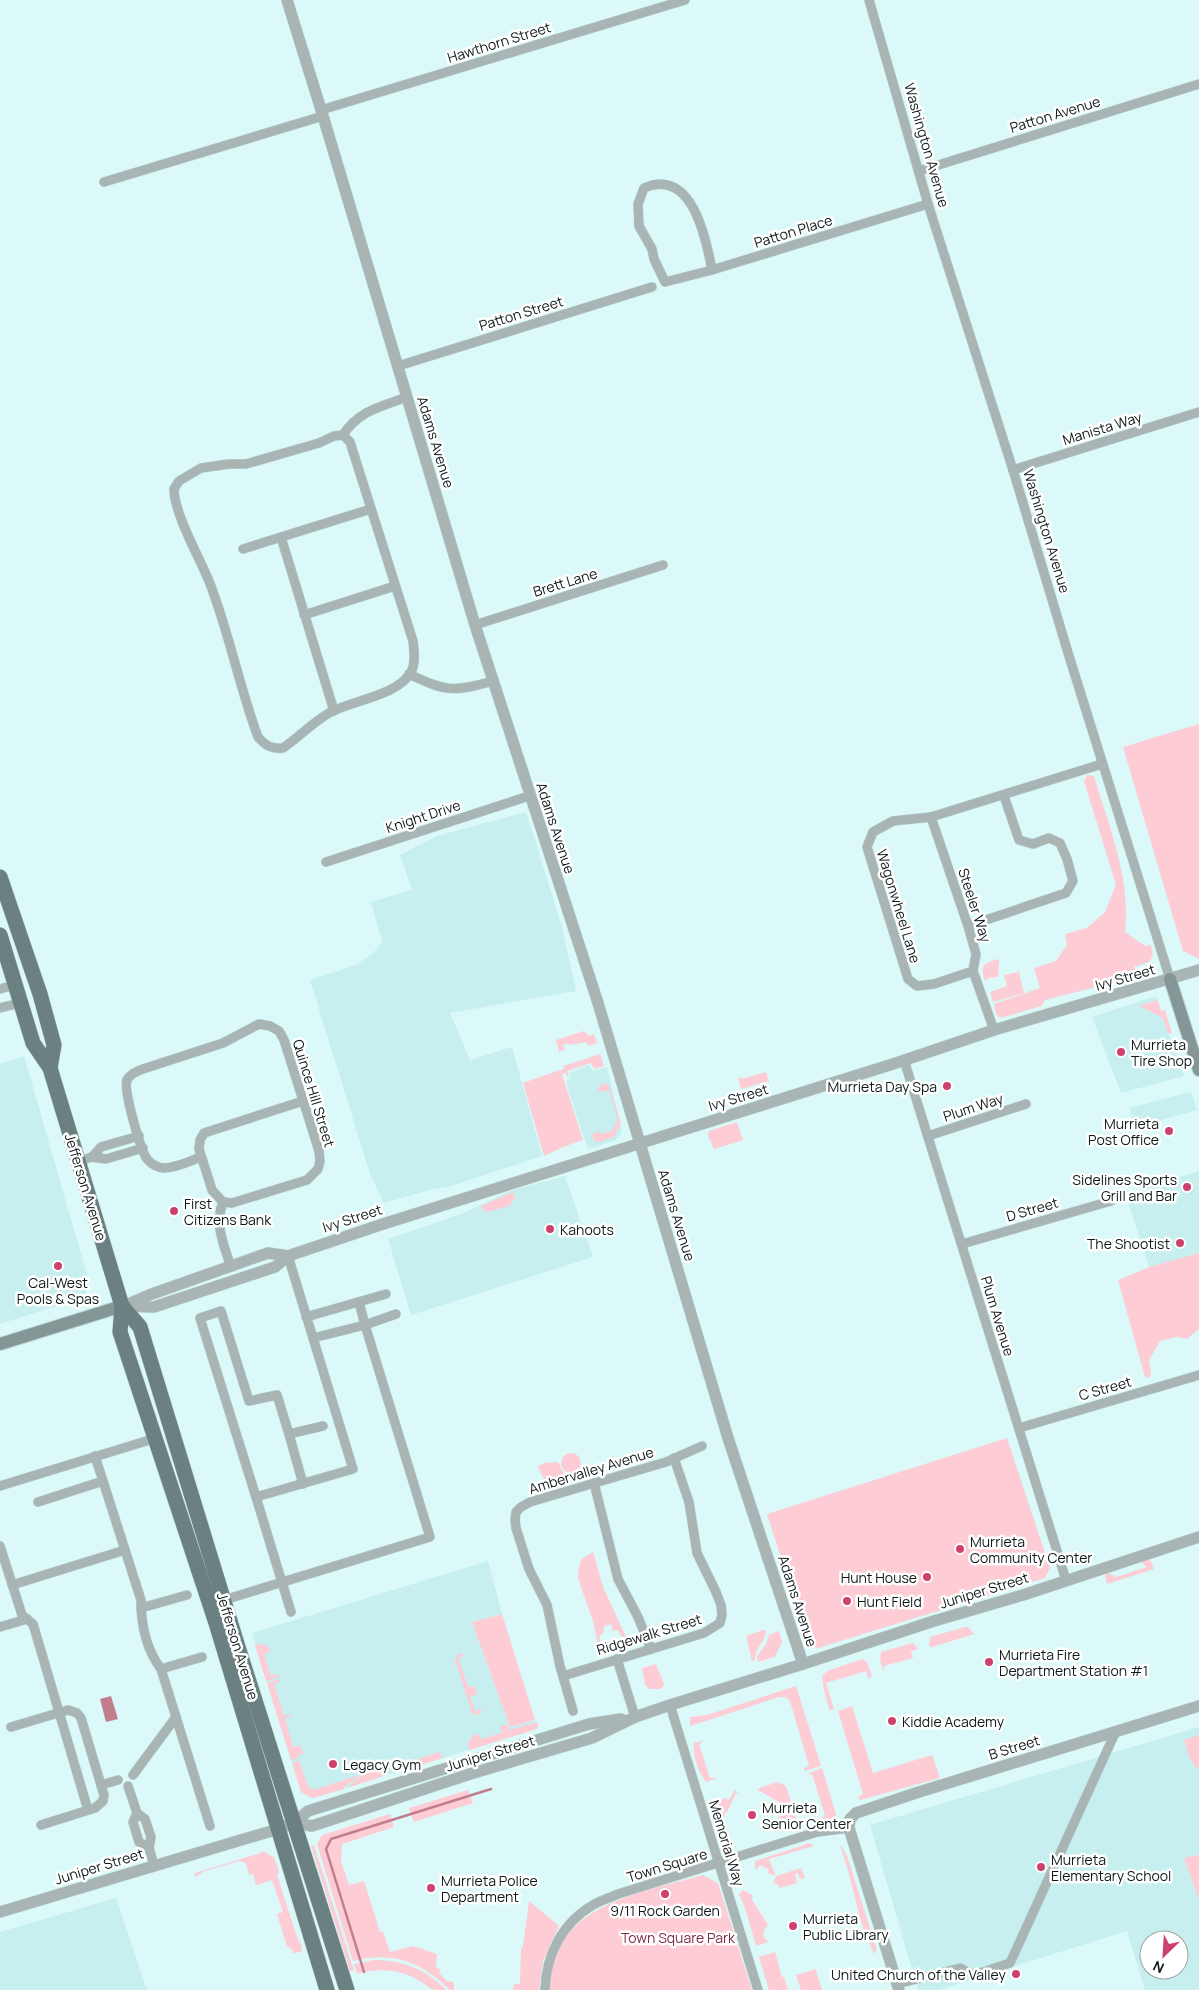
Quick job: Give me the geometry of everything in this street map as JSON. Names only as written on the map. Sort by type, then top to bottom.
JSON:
[{"type":"main road","name":"Jefferson Avenue","points":[[0,877],[40,994],[54,1045],[50,1068]]},
{"type":"main road","name":"Jefferson Avenue","points":[[2,940],[33,1043],[50,1068],[85,1159],[122,1306],[120,1332],[216,1622],[327,1990]]},
{"type":"main road","points":[[2,940],[16,960],[29,995],[40,994]]},
{"type":"main road","name":"Washington Avenue","points":[[1170,979],[1199,1070]]},
{"type":"main road","name":"Jefferson Avenue","points":[[122,1306],[140,1328],[238,1647],[347,1990]]},
{"type":"main road","points":[[0,1344],[122,1306]]},
{"type":"main road","points":[[216,1622],[223,1626],[231,1646],[238,1647]]},
{"type":"street","name":"Adams Avenue","points":[[287,0],[492,681],[598,1003],[728,1438],[803,1664]]},
{"type":"street","name":"Hawthorn Street","points":[[104,182],[685,0]]},
{"type":"street","name":"Washington Avenue","points":[[869,0],[928,204],[1013,470],[1102,764],[1170,979]]},
{"type":"street","name":"Patton Avenue","points":[[919,171],[1199,84]]},
{"type":"street","name":"Patton Place","points":[[712,270],[704,231],[695,209],[676,188],[652,184],[644,188],[638,204],[639,226],[652,249],[654,259],[665,282],[712,270],[928,204]]},
{"type":"street","name":"Patton Street","points":[[398,366],[652,287]]},
{"type":"street","points":[[343,435],[350,442],[413,641],[412,671],[405,680],[394,688],[334,711],[313,724],[297,739],[283,748],[273,749],[264,744],[258,737],[217,605],[178,508],[174,489],[179,481],[200,468],[246,464],[319,443],[334,436],[343,435],[354,420],[368,411],[407,397]]},
{"type":"street","name":"Manista Way","points":[[1013,470],[1199,412]]},
{"type":"street","points":[[243,549],[372,509]]},
{"type":"street","points":[[280,537],[334,711]]},
{"type":"street","name":"Brett Lane","points":[[475,625],[664,565]]},
{"type":"street","points":[[304,615],[395,586]]},
{"type":"street","points":[[409,674],[432,685],[450,690],[468,688],[492,681]]},
{"type":"street","name":"Wagonwheel Lane","points":[[973,971],[934,984],[917,986],[908,979],[867,847],[873,832],[892,821],[931,817],[1004,796],[1102,764]]},
{"type":"street","name":"Knight Drive","points":[[326,862],[529,796]]},
{"type":"street","points":[[968,926],[1066,893],[1073,881],[1060,843],[1049,838],[1033,844],[1019,840],[1004,796]]},
{"type":"street","name":"Steeler Way","points":[[931,817],[968,926],[976,954],[973,971],[994,1030]]},
{"type":"street","name":"Ivy Street","points":[[122,1306],[154,1307],[275,1267],[288,1256],[994,1030],[1199,970]]},
{"type":"street","points":[[0,989],[15,985]]},
{"type":"street","points":[[0,1008],[20,1002]]},
{"type":"street","name":"Quince Hill Street","points":[[139,1136],[126,1091],[127,1080],[133,1073],[215,1046],[241,1035],[258,1024],[275,1029],[284,1040],[319,1151],[319,1167],[314,1176],[307,1180],[238,1201],[223,1202]]},
{"type":"street","name":"Plum Avenue","points":[[904,1060],[1066,1580]]},
{"type":"street","points":[[231,1267],[219,1225],[219,1214],[223,1202],[212,1190],[199,1149],[200,1140],[204,1133],[214,1128],[303,1101]]},
{"type":"street","name":"Plum Way","points":[[928,1136],[1026,1104]]},
{"type":"street","points":[[85,1159],[101,1148],[139,1136],[146,1158],[154,1165],[163,1168],[169,1167],[201,1157]]},
{"type":"street","points":[[85,1159],[106,1159],[143,1148]]},
{"type":"street","name":"D Street","points":[[962,1244],[1111,1201]]},
{"type":"street","name":"Ivy Street","points":[[122,1306],[268,1253],[288,1256]]},
{"type":"street","points":[[256,1497],[353,1469],[288,1256]]},
{"type":"street","points":[[306,1317],[386,1294]]},
{"type":"street","points":[[224,1600],[430,1537],[358,1302]]},
{"type":"street","points":[[291,1612],[200,1318],[221,1311],[249,1401],[277,1395],[303,1484]]},
{"type":"street","points":[[313,1338],[396,1314]]},
{"type":"street","name":"C Street","points":[[1019,1428],[1199,1375]]},
{"type":"street","points":[[288,1434],[322,1426]]},
{"type":"street","points":[[0,1485],[156,1438]]},
{"type":"street","name":"Ambervalley Avenue","points":[[573,1710],[563,1676],[547,1605],[529,1569],[516,1528],[516,1512],[530,1502],[674,1458],[702,1446]]},
{"type":"street","points":[[95,1456],[141,1600],[141,1621],[153,1658],[161,1668],[210,1826]]},
{"type":"street","name":"Ridgewalk Street","points":[[563,1676],[704,1633],[720,1623],[722,1615],[716,1592],[697,1553],[689,1502],[674,1458]]},
{"type":"street","points":[[38,1502],[103,1482]]},
{"type":"street","points":[[594,1483],[618,1579],[638,1617],[651,1650]]},
{"type":"street","name":"Juniper Street","points":[[0,1912],[278,1829],[294,1822],[308,1811],[589,1724],[635,1717],[1199,1537]]},
{"type":"street","points":[[0,1546],[22,1615],[33,1624],[88,1810]]},
{"type":"street","points":[[12,1584],[125,1550]]},
{"type":"street","points":[[141,1608],[187,1595]]},
{"type":"street","points":[[0,1627],[27,1619]]},
{"type":"street","points":[[161,1668],[202,1658]]},
{"type":"street","points":[[617,1659],[635,1717]]},
{"type":"street","name":"Memorial Way","points":[[670,1705],[758,1990]]},
{"type":"street","name":"B Street","points":[[848,1828],[850,1819],[860,1812],[1199,1706]]},
{"type":"street","points":[[12,1727],[60,1712],[73,1710],[81,1718],[104,1795],[100,1805],[41,1825]]},
{"type":"street","points":[[133,1775],[176,1717]]},
{"type":"street","points":[[848,1828],[898,1987],[960,1968],[974,1975],[1010,1963],[1116,1731]]},
{"type":"street","points":[[101,1785],[118,1780]]},
{"type":"street","points":[[128,1786],[138,1813],[145,1819],[151,1837],[149,1848],[154,1865]]},
{"type":"street","name":"Town Square","points":[[544,1990],[549,1962],[561,1934],[574,1919],[593,1905],[618,1894],[817,1832],[848,1828]]},
{"type":"shaded area","points":[[526,812],[562,927],[576,991],[450,1013],[470,1060],[512,1047],[542,1156],[448,1187],[433,1189],[384,1203],[370,1174],[310,980],[356,965],[374,952],[382,942],[371,902],[412,890],[400,855],[437,836]]},
{"type":"shaded area","points":[[1156,996],[1184,1076],[1121,1093],[1092,1017]]},
{"type":"shaded area","points":[[24,1056],[90,1285],[84,1297],[0,1324],[0,1064]]},
{"type":"shaded area","points":[[589,1065],[593,1071],[607,1067],[622,1132],[616,1140],[588,1149],[566,1082],[571,1079],[569,1073]]},
{"type":"shaded area","points":[[1191,1092],[1197,1110],[1136,1127],[1129,1108]]},
{"type":"shaded area","points":[[1199,1171],[1199,1253],[1149,1267],[1126,1195]]},
{"type":"shaded area","points":[[565,1176],[593,1257],[411,1315],[388,1239],[464,1213],[510,1191]]},
{"type":"shaded area","points":[[488,1561],[502,1614],[472,1622],[510,1727],[535,1720],[539,1728],[313,1798],[301,1792],[252,1633]]},
{"type":"shaded area","points":[[111,1696],[118,1719],[106,1722],[100,1699]]},
{"type":"shaded area","name":"Murrieta Elementary School","points":[[1199,1727],[1199,1990],[1145,1990],[1142,1980],[1189,1980],[1189,1930],[1139,1930],[1139,1970],[1127,1931],[939,1990],[918,1990],[870,1825]]},
{"type":"shaded area","points":[[116,1898],[147,1990],[0,1990],[0,1932]]},
{"type":"green space","points":[[1199,724],[1199,959],[1183,951],[1123,747]]},
{"type":"green space","points":[[1087,775],[1094,776],[1122,872],[1126,912],[1125,932],[1145,946],[1151,945],[1153,956],[1149,962],[1134,967],[1136,977],[1045,1000],[1042,1006],[1001,1018],[996,1014],[994,1004],[1040,988],[1034,968],[1056,961],[1067,945],[1065,934],[1087,928],[1105,912],[1116,885],[1084,781]]},
{"type":"green space","points":[[999,959],[998,977],[988,978],[985,981],[984,966],[989,962]]},
{"type":"green space","points":[[1019,972],[1024,993],[993,1002],[990,992],[1007,986],[1004,975]]},
{"type":"green space","points":[[1157,1000],[1161,1011],[1165,1010],[1172,1033],[1168,1033],[1163,1018],[1139,1006]]},
{"type":"green space","points":[[584,1031],[589,1036],[594,1034],[597,1043],[588,1046],[586,1042],[569,1045],[568,1043],[563,1045],[565,1050],[559,1052],[556,1040]]},
{"type":"green space","points":[[600,1054],[604,1066],[595,1069],[591,1063],[567,1071],[569,1078],[565,1073],[562,1074],[583,1140],[544,1156],[523,1083],[560,1070],[562,1073],[563,1066]]},
{"type":"green space","points":[[766,1072],[769,1081],[741,1089],[738,1078],[741,1077],[742,1079]]},
{"type":"green space","points":[[608,1083],[621,1123],[614,1137],[599,1142],[594,1141],[592,1135],[598,1131],[600,1134],[612,1131],[618,1120],[609,1090],[599,1092],[598,1089],[601,1085]]},
{"type":"green space","points":[[737,1122],[743,1140],[714,1149],[708,1135],[709,1131]]},
{"type":"green space","points":[[513,1192],[515,1198],[509,1206],[487,1212],[481,1206]]},
{"type":"green space","points":[[1199,1253],[1199,1329],[1187,1339],[1177,1337],[1160,1341],[1149,1360],[1151,1374],[1149,1378],[1145,1377],[1118,1280],[1149,1267]]},
{"type":"green space","points":[[1007,1438],[1050,1568],[1045,1578],[818,1648],[809,1645],[767,1514]]},
{"type":"green space","points":[[571,1453],[578,1456],[581,1463],[578,1470],[571,1473],[564,1470],[561,1463],[564,1456]]},
{"type":"green space","points":[[558,1462],[564,1474],[548,1482],[544,1480],[538,1466],[545,1463]]},
{"type":"green space","points":[[593,1552],[603,1587],[627,1639],[621,1636],[618,1630],[613,1631],[611,1624],[603,1627],[604,1632],[599,1637],[601,1642],[598,1646],[594,1624],[578,1578],[582,1559]]},
{"type":"green space","points":[[1150,1559],[1154,1569],[1107,1584],[1105,1574],[1107,1572],[1116,1577],[1147,1567],[1141,1562]]},
{"type":"green space","points":[[502,1614],[535,1720],[510,1727],[472,1622]]},
{"type":"green space","points":[[968,1627],[974,1634],[932,1647],[929,1646],[930,1637]]},
{"type":"green space","points":[[763,1630],[766,1631],[764,1639],[756,1652],[755,1660],[752,1661],[746,1636]]},
{"type":"green space","points":[[779,1631],[782,1642],[775,1657],[758,1662],[757,1656],[766,1644],[769,1635]]},
{"type":"green space","points":[[913,1643],[918,1649],[911,1651],[913,1658],[884,1666],[884,1673],[880,1660],[881,1652]]},
{"type":"green space","points":[[255,1645],[266,1645],[271,1651],[264,1654],[271,1676],[278,1674],[279,1677],[266,1681]]},
{"type":"green space","points":[[460,1653],[465,1656],[458,1658],[468,1687],[474,1686],[477,1694],[470,1697],[475,1711],[481,1709],[478,1715],[472,1713],[455,1659]]},
{"type":"green space","points":[[862,1659],[867,1662],[872,1677],[868,1678],[866,1671],[826,1683],[834,1709],[830,1711],[822,1676],[827,1671]]},
{"type":"green space","points":[[656,1664],[664,1684],[661,1689],[649,1689],[645,1685],[642,1668]]},
{"type":"green space","points":[[280,1679],[280,1681],[274,1684],[284,1716],[290,1714],[291,1716],[285,1718],[293,1747],[300,1745],[303,1754],[291,1760],[267,1683]]},
{"type":"green space","points":[[796,1686],[821,1766],[804,1771],[804,1768],[809,1766],[790,1701],[785,1697],[779,1697],[690,1726],[690,1717],[707,1715]]},
{"type":"green space","points":[[852,1706],[873,1773],[932,1755],[940,1778],[860,1800],[858,1797],[863,1794],[838,1711]]},
{"type":"green space","points":[[537,1722],[537,1729],[469,1750],[468,1743],[478,1733],[481,1739],[502,1733],[500,1727],[507,1724],[509,1730]]},
{"type":"green space","points":[[1199,1735],[1199,1770],[1191,1760],[1184,1740]]},
{"type":"green space","points":[[705,1740],[699,1744],[710,1778],[717,1778],[706,1782],[701,1774],[694,1753],[694,1743]]},
{"type":"green space","points":[[439,1752],[443,1758],[394,1773],[393,1768],[396,1759],[400,1757],[403,1764]]},
{"type":"green space","points":[[299,1761],[309,1789],[313,1788],[314,1790],[356,1776],[357,1778],[344,1787],[344,1789],[313,1798],[301,1792],[292,1762]]},
{"type":"green space","points":[[373,1765],[378,1768],[383,1776],[347,1788],[359,1778],[360,1773],[357,1767]]},
{"type":"green space","points":[[822,1768],[836,1814],[835,1819],[831,1822],[819,1821],[819,1819],[825,1816],[812,1774],[805,1775]]},
{"type":"green space","points":[[778,1782],[786,1786],[797,1822],[791,1824],[790,1821],[783,1826],[780,1825],[782,1820],[777,1818],[785,1814],[782,1804],[758,1790]]},
{"type":"green space","points":[[468,1790],[473,1803],[414,1822],[409,1808]]},
{"type":"green space","points":[[735,1790],[739,1794],[736,1793],[727,1812],[725,1812],[723,1826],[717,1827],[711,1811],[714,1809],[711,1802],[726,1798],[729,1800]]},
{"type":"green space","points":[[390,1814],[394,1827],[342,1844],[341,1861],[349,1885],[364,1881],[380,1932],[383,1932],[390,1952],[413,1946],[437,1954],[436,1968],[440,1969],[439,1973],[447,1981],[454,1982],[454,1990],[450,1990],[428,1972],[406,1961],[381,1957],[353,1961],[317,1844],[322,1835]]},
{"type":"green space","points":[[810,1843],[814,1846],[769,1859],[774,1875],[767,1873],[769,1870],[760,1865],[755,1869],[755,1861]]},
{"type":"green space","points":[[314,1845],[354,1971],[350,1971],[311,1846]]},
{"type":"green space","points":[[840,1845],[847,1856],[877,1950],[874,1954],[860,1919]]},
{"type":"green space","points":[[262,1851],[274,1857],[279,1871],[277,1875],[297,1937],[302,1946],[301,1952],[293,1953],[291,1948],[287,1947],[277,1914],[283,1912],[272,1880],[256,1885],[253,1874],[249,1875],[246,1863],[239,1861],[205,1871],[195,1877],[195,1873],[258,1854]]},
{"type":"green space","points":[[1199,1855],[1199,1900],[1184,1858]]},
{"type":"green space","points":[[801,1868],[805,1878],[800,1879],[798,1873],[795,1874],[797,1883],[780,1888],[776,1883],[773,1884],[776,1876]]},
{"type":"green space","name":"Town Square Park","points":[[703,1875],[718,1883],[752,1990],[549,1990],[554,1961],[565,1938],[581,1921],[602,1907],[626,1897]]},
{"type":"green space","points":[[743,1890],[754,1896],[751,1898],[768,1925],[764,1934],[768,1942],[756,1946],[739,1894]]},
{"type":"green space","points":[[529,1901],[559,1926],[543,1961],[539,1990],[513,1990],[514,1984],[520,1984],[521,1948],[523,1946]]},
{"type":"green space","points":[[775,1952],[788,1990],[769,1990],[759,1957]]},
{"type":"green space","points":[[384,1960],[413,1967],[430,1976],[446,1990],[433,1989],[411,1976],[396,1972],[381,1970],[357,1974],[354,1964]]},
{"type":"green space","points":[[817,1969],[822,1990],[801,1990],[796,1975]]},
{"type":"waterway","points":[[364,1972],[326,1849],[331,1839],[491,1789]]},
{"type":"place","name":"Murrieta Tire Shop","points":[[1121,1052]]},
{"type":"place","name":"Murrieta Day Spa","points":[[947,1086]]},
{"type":"place","name":"Murrieta Post Office","points":[[1169,1131]]},
{"type":"place","name":"Sidelines Sports Grill and Bar","points":[[1187,1187]]},
{"type":"place","name":"First Citizens Bank","points":[[174,1211]]},
{"type":"place","name":"Kahoots","points":[[550,1229]]},
{"type":"place","name":"The Shootist","points":[[1180,1243]]},
{"type":"place","name":"Cal-West Pools & Spas","points":[[58,1266]]},
{"type":"place","name":"Murrieta Community Center","points":[[960,1549]]},
{"type":"place","name":"Hunt House","points":[[927,1577]]},
{"type":"place","name":"Hunt Field","points":[[847,1601]]},
{"type":"place","name":"Murrieta Fire Department Station #1","points":[[989,1662]]},
{"type":"place","name":"Kiddie Academy","points":[[892,1721]]},
{"type":"place","name":"Legacy Gym","points":[[333,1764]]},
{"type":"place","name":"Murrieta Senior Center","points":[[752,1815]]},
{"type":"place","name":"Murrieta Elementary School","points":[[1041,1867]]},
{"type":"place","name":"Murrieta Police Department","points":[[431,1888]]},
{"type":"place","name":"9/11 Rock Garden","points":[[665,1894]]},
{"type":"place","name":"Murrieta Public Library","points":[[793,1926]]},
{"type":"place","name":"United Church of the Valley","points":[[1016,1974]]}]
